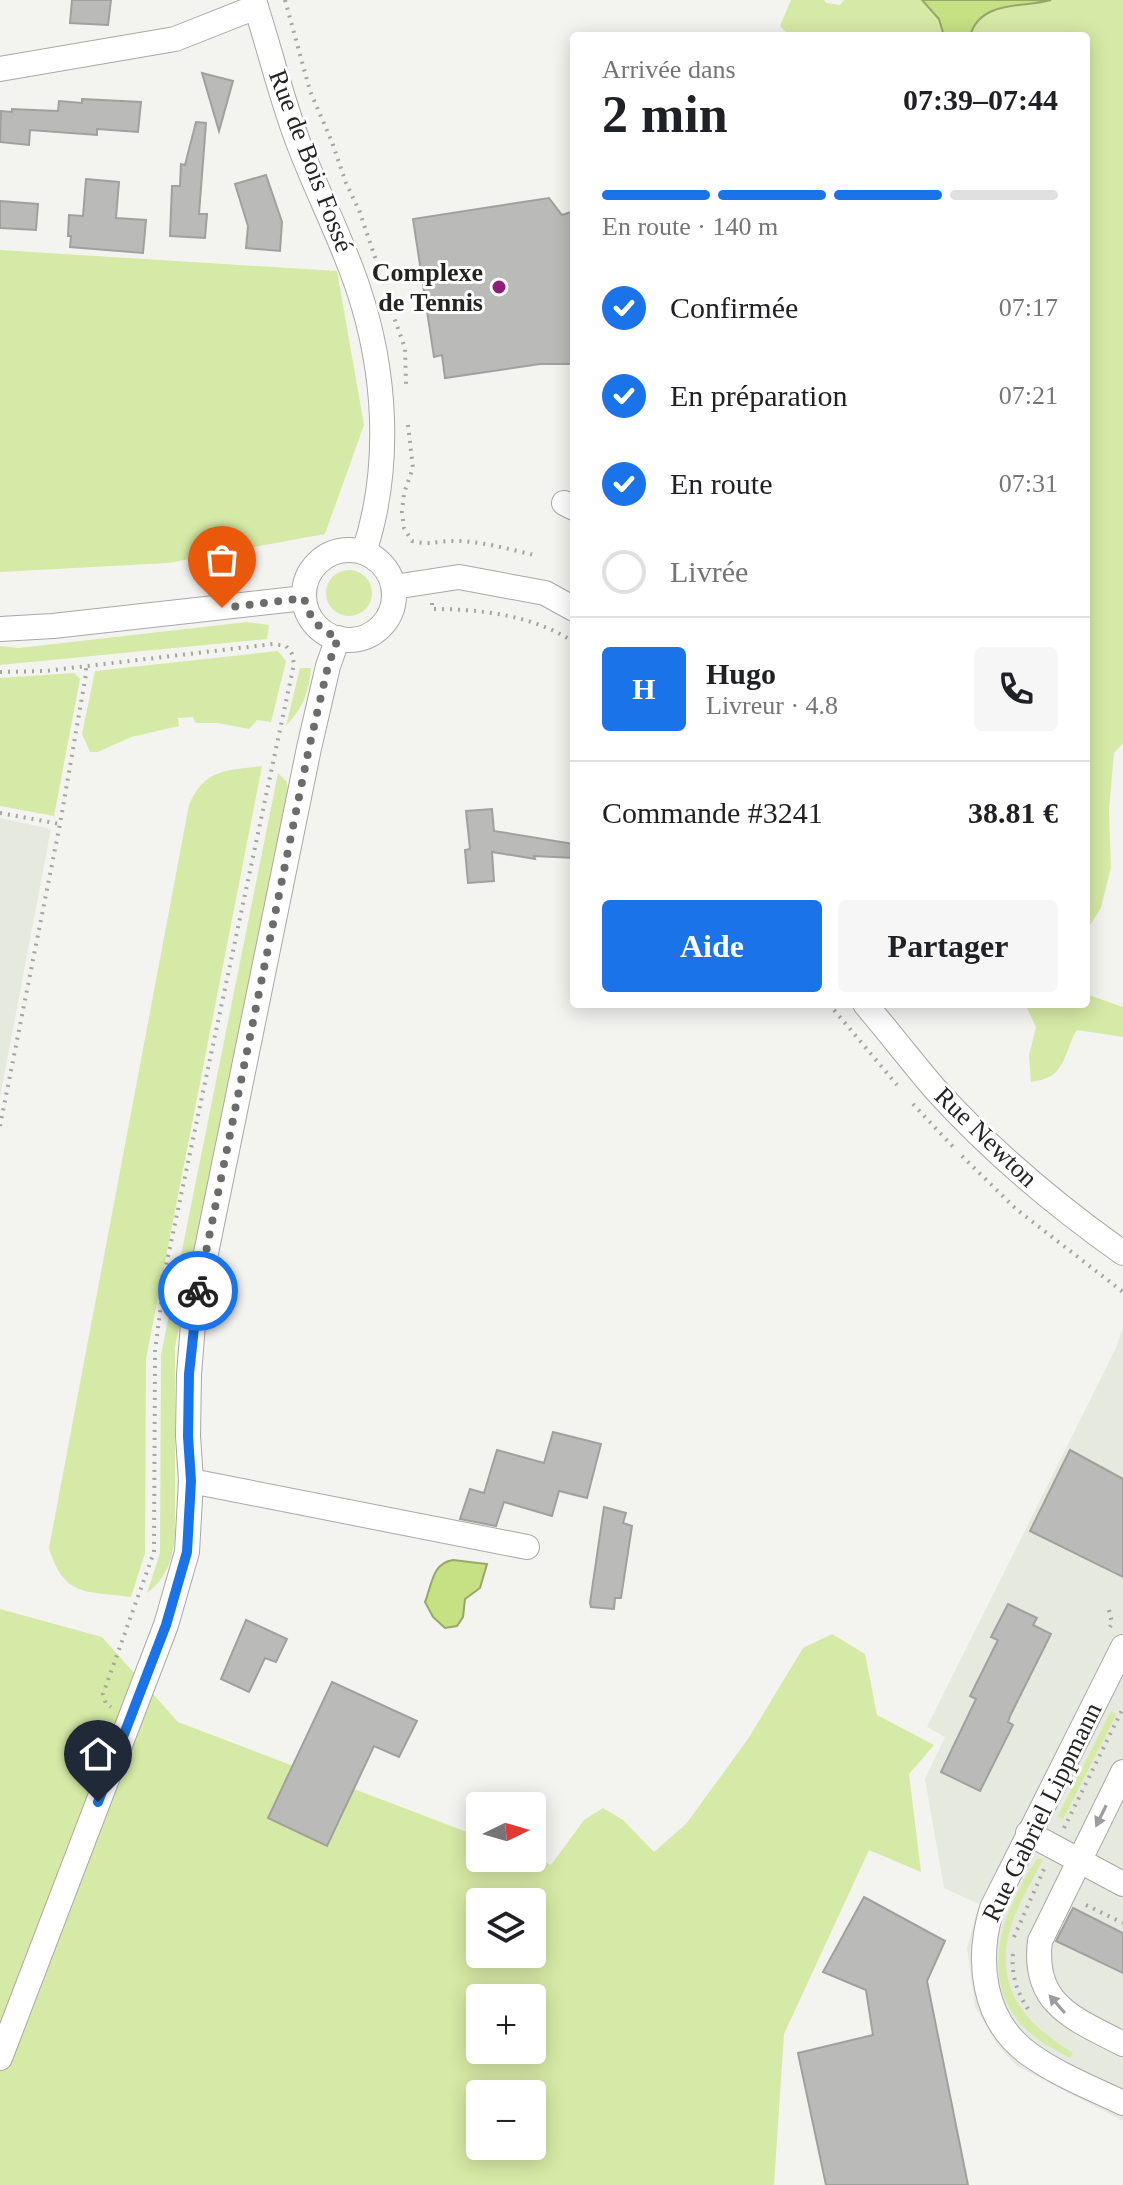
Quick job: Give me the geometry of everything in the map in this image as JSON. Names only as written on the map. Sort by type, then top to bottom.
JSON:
[{"type":"street","points":[[0,69],[175,39],[255,4]]},
{"type":"street","name":"Rue de Bois Fossé","points":[[255,4],[298,144],[358,287],[372,343],[382,414],[382,440],[374,511],[364,552]]},
{"type":"street","points":[[346,550],[364,552],[378,559],[394,587],[394,605],[386,621],[373,634],[356,640],[338,638],[322,630],[310,616],[304,598],[306,581],[315,565],[329,554],[346,550]]},
{"type":"street","points":[[394,587],[459,577],[545,593],[570,607]]},
{"type":"street","points":[[0,629],[304,598]]},
{"type":"street","points":[[0,2058],[166,1625],[187,1552],[191,1481],[189,1374],[194,1312],[309,748],[328,666],[338,638]]},
{"type":"street","name":"Rue Newton","points":[[868,1008],[937,1090],[1018,1171],[1080,1223],[1123,1253]]},
{"type":"street","points":[[191,1481],[527,1547]]},
{"type":"street","name":"Rue Gabriel Lippmann","points":[[1123,1647],[992,1908],[983,1935],[982,1962],[989,1999],[1009,2036],[1027,2053],[1051,2068],[1123,2103]]},
{"type":"street","points":[[1123,1772],[1040,1941],[1038,1958],[1041,1976],[1053,2001],[1065,2013],[1123,2044]]},
{"type":"street","points":[[1028,1833],[1123,1884]]},
{"type":"path","points":[[0,672],[45,671],[273,644],[286,646],[294,664],[166,1266],[155,1351],[154,1552],[103,1694],[106,1704],[131,1716]]},
{"type":"path","points":[[0,1126],[60,824],[86,665]]},
{"type":"path","points":[[0,813],[60,824]]},
{"type":"shaded area","points":[[791,0],[824,0],[840,5],[844,0],[922,0],[939,19],[943,32],[786,32],[780,26]]},
{"type":"shaded area","points":[[922,0],[1051,0],[992,11],[975,24],[972,32],[943,32],[939,19]]},
{"type":"shaded area","points":[[1051,0],[1123,0],[1123,743],[1114,753],[1109,810],[1111,867],[1101,908],[1090,925],[1090,32],[972,32],[983,16],[1003,7]]},
{"type":"shaded area","points":[[0,250],[337,271],[364,425],[325,534],[168,563],[0,572]]},
{"type":"shaded area","points":[[349,570],[365,577],[372,593],[365,609],[349,616],[333,609],[326,593],[333,577]]},
{"type":"shaded area","points":[[247,622],[269,625],[267,639],[0,665],[0,646],[19,648]]},
{"type":"shaded area","points":[[278,651],[286,661],[271,722],[257,720],[249,729],[218,723],[195,723],[193,717],[178,718],[179,726],[131,737],[98,752],[90,752],[82,734],[95,671]]},
{"type":"shaded area","points":[[300,668],[311,668],[309,685],[301,706],[286,726]]},
{"type":"shaded area","points":[[74,673],[80,679],[54,816],[0,806],[0,678]]},
{"type":"shaded area","points":[[262,766],[146,1359],[145,1553],[131,1597],[89,1592],[69,1583],[55,1564],[49,1548],[189,805],[202,784],[210,778],[227,771]]},
{"type":"shaded area","points":[[278,773],[287,782],[288,794],[175,1347],[174,1545],[164,1575],[147,1593],[160,1553],[161,1355]]},
{"type":"shaded area","points":[[0,818],[51,829],[0,1097]]},
{"type":"shaded area","points":[[1090,995],[1123,1007],[1123,1037],[1077,1030],[1056,1072],[1031,1082],[1029,1055],[1036,1027],[1027,1008],[1090,1008]]},
{"type":"shaded area","points":[[1123,1327],[1123,2121],[1017,2066],[998,2046],[975,2007],[967,1948],[979,1904],[944,1888],[925,1779],[945,1737],[927,1727],[1116,1348]]},
{"type":"shaded area","points":[[453,1560],[487,1564],[480,1588],[465,1599],[463,1617],[457,1626],[445,1628],[433,1617],[425,1602],[437,1570]]},
{"type":"shaded area","points":[[0,1609],[102,1637],[178,1722],[466,1832],[466,1872],[546,1872],[546,1863],[551,1865],[584,1820],[603,1808],[623,1820],[654,1852],[686,1824],[748,1739],[803,1648],[832,1634],[865,1654],[877,1715],[934,1745],[909,1774],[921,1872],[869,1850],[784,2034],[774,2185],[0,2185]]},
{"type":"shaded area","points":[[1111,1711],[1116,1715],[1063,1819],[1058,1816]]},
{"type":"shaded area","points":[[1037,1859],[1043,1859],[1011,1926],[1006,1968],[1017,2002],[1040,2030],[1073,2053],[1070,2058],[1024,2028],[1007,2002],[1000,1982],[998,1961],[1006,1918]]},
{"type":"building","points":[[72,0],[111,0],[108,25],[70,23]]},
{"type":"building","points":[[202,73],[233,81],[219,131]]},
{"type":"building","points":[[82,99],[141,102],[138,132],[97,129],[97,135],[30,130],[29,145],[0,142],[1,111],[58,111],[59,101],[82,103]]},
{"type":"building","points":[[196,122],[206,123],[199,214],[207,214],[205,238],[170,236],[172,186],[180,186],[181,164],[185,165]]},
{"type":"building","points":[[266,175],[282,222],[280,251],[246,248],[248,226],[235,184]]},
{"type":"building","points":[[86,179],[119,182],[116,218],[146,220],[143,253],[70,247],[69,215],[83,216]]},
{"type":"building","name":"Complexe de Tennis","points":[[549,198],[562,215],[570,212],[570,364],[540,364],[445,378],[442,355],[434,357],[413,219]]},
{"type":"building","points":[[0,201],[38,204],[36,230],[0,228]]},
{"type":"building","points":[[492,809],[494,831],[570,843],[570,858],[534,856],[535,859],[492,852],[494,881],[468,883],[465,850],[470,849],[466,811]]},
{"type":"building","points":[[553,1432],[601,1444],[587,1498],[559,1491],[552,1516],[504,1502],[496,1526],[460,1519],[470,1489],[484,1493],[497,1450],[544,1463]]},
{"type":"building","points":[[1070,1450],[1123,1479],[1123,1577],[1030,1531]]},
{"type":"building","points":[[604,1507],[626,1513],[623,1523],[632,1526],[621,1598],[615,1598],[614,1609],[591,1607],[590,1603]]},
{"type":"building","points":[[1008,1604],[1037,1618],[1033,1625],[1051,1634],[1010,1716],[1008,1722],[1013,1725],[980,1791],[941,1772],[976,1699],[970,1696],[998,1640],[991,1637]]},
{"type":"building","points":[[246,1620],[287,1639],[276,1662],[265,1658],[249,1692],[221,1679]]},
{"type":"building","points":[[332,1682],[417,1721],[399,1757],[374,1746],[327,1846],[268,1818]]},
{"type":"building","points":[[864,1897],[945,1941],[927,1981],[968,2185],[826,2185],[798,2053],[873,2035],[866,1990],[823,1972]]},
{"type":"building","points":[[1073,1908],[1123,1933],[1123,1973],[1056,1941]]},
{"type":"way so far","points":[[198,1291],[309,748],[328,666],[338,638],[322,630],[310,616],[304,598],[222,608]]},
{"type":"place","name":"Complexe de Tennis","points":[[499,287]]},
{"type":"route","points":[[98,1802],[166,1625],[187,1552],[191,1481],[189,1374],[198,1291]]}]
